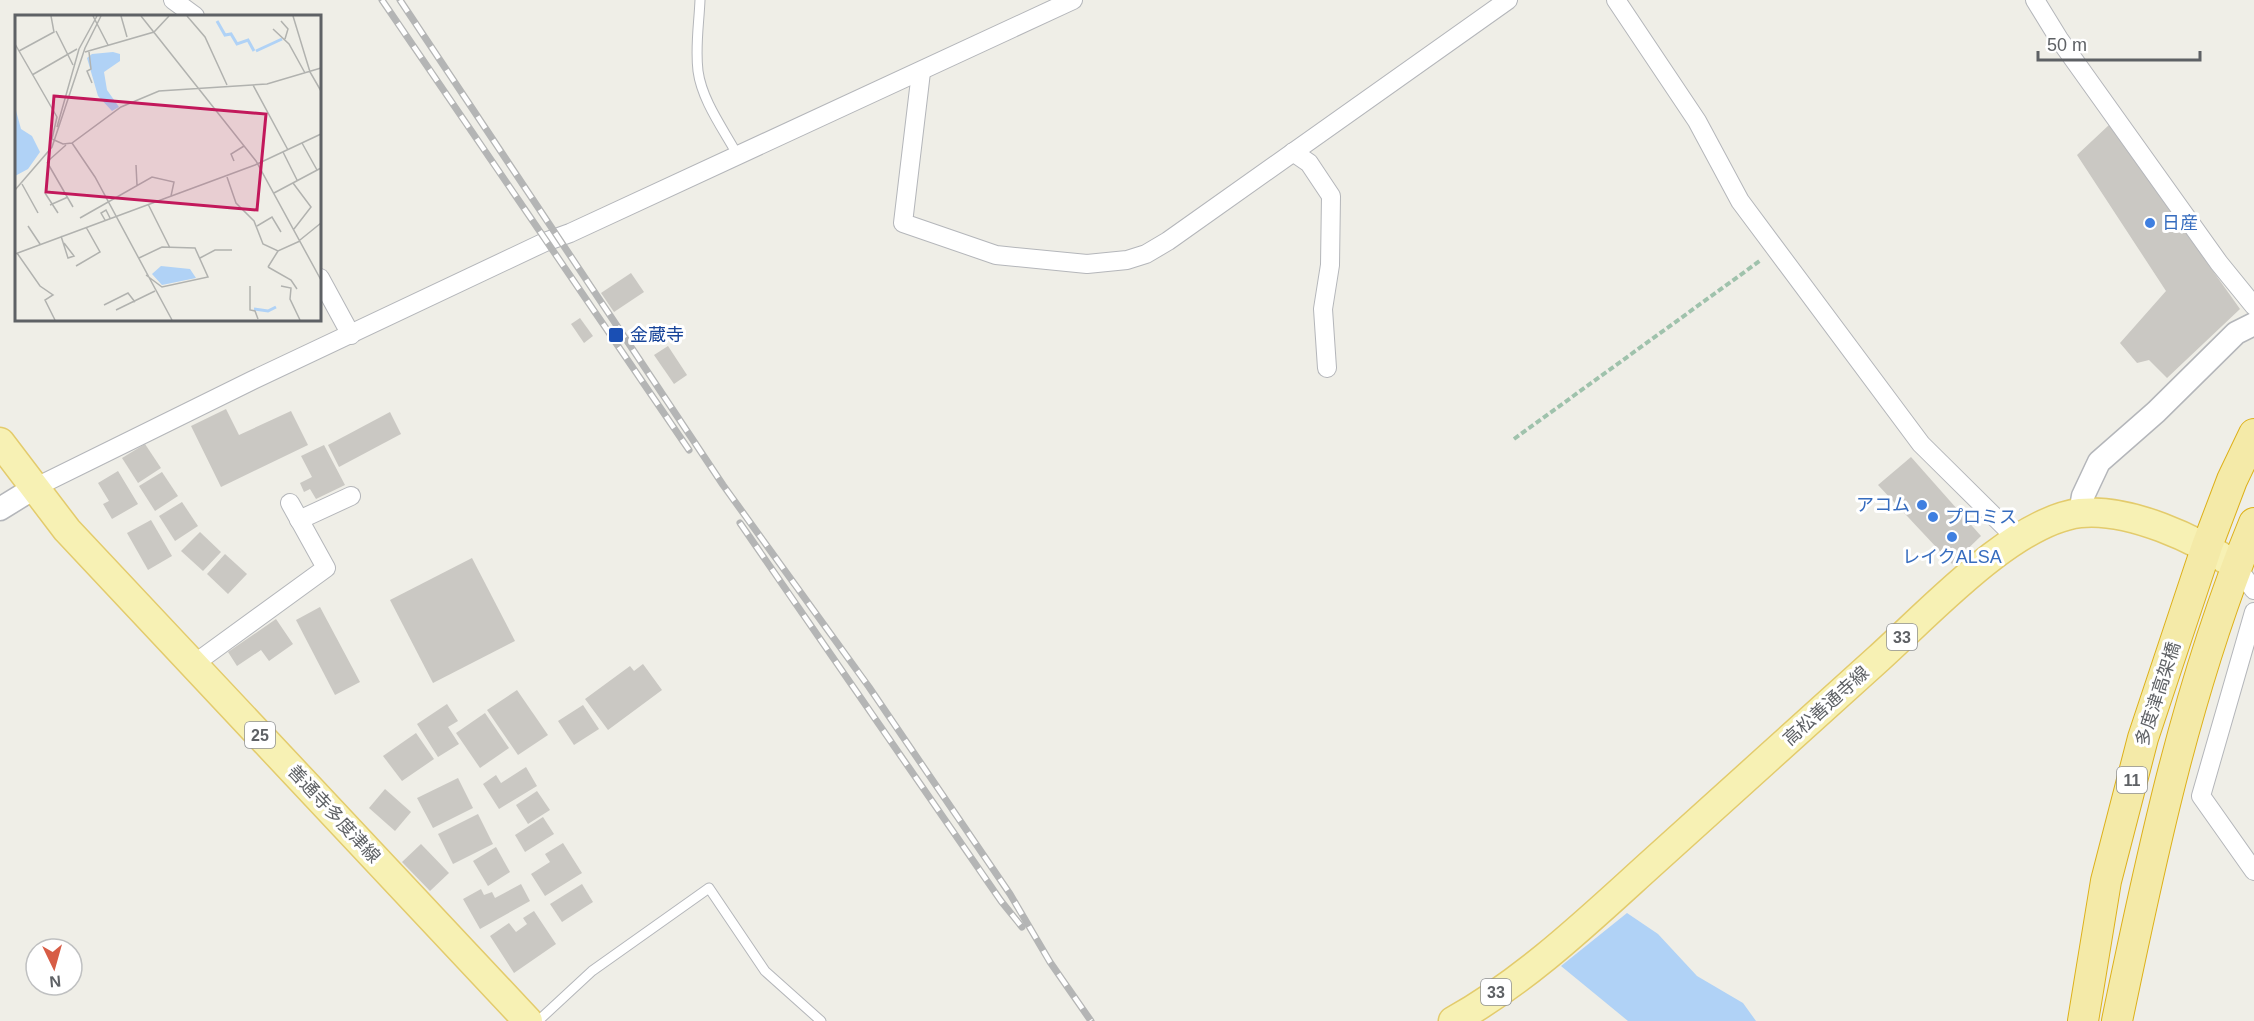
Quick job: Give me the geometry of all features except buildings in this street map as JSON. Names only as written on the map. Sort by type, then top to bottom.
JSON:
[{"type":"highway","name":"11","points":[[2207,546],[2232,480],[2254,434]]},
{"type":"highway","name":"11","points":[[2236,566],[2254,523]]},
{"type":"highway","name":"多度津高架橋","points":[[2083,1021],[2106,881],[2143,738],[2207,546]]},
{"type":"highway","name":"多度津高架橋","points":[[2117,1021],[2165,799],[2193,698],[2236,566]]},
{"type":"highway","points":[[2138,1021],[2184,770],[2193,698]]},
{"type":"highway","points":[[2063,1021],[2098,853],[2143,738]]},
{"type":"main road","name":"善通寺多度津線","points":[[0,442],[67,530],[528,1021]]},
{"type":"main road","name":"高松善通寺線","points":[[1453,1021],[1538,962],[1615,897],[1956,588],[2016,538],[2038,526],[2080,513],[2111,514],[2148,523],[2207,546],[2236,566]]},
{"type":"street","points":[[173,0],[194,15]]},
{"type":"street","points":[[0,509],[34,488],[165,429],[351,335],[545,242],[570,233],[738,156],[1073,0]]},
{"type":"street","points":[[921,72],[903,223],[996,255],[1087,264],[1127,260],[1146,254],[1508,0]]},
{"type":"street","points":[[1616,0],[1697,121],[1740,201],[1921,444],[2016,538]]},
{"type":"street","points":[[2035,0],[2059,39],[2205,243],[2254,306]]},
{"type":"street","points":[[1293,152],[1309,163],[1331,196],[1330,265],[1323,309],[1327,368]]},
{"type":"street","points":[[321,280],[351,335]]},
{"type":"street","points":[[2080,513],[2083,496],[2099,462],[2156,412],[2236,333],[2254,324]]},
{"type":"street","points":[[299,520],[351,496]]},
{"type":"street","points":[[194,664],[293,602],[326,568],[290,503]]},
{"type":"street","points":[[2236,566],[2254,590]]},
{"type":"street","points":[[2254,612],[2201,796],[2254,871]]},
{"type":"lane","points":[[700,0],[696,49],[699,73],[705,93],[738,156]]},
{"type":"lane","points":[[538,1021],[592,971],[709,888],[765,971],[821,1021]]},
{"type":"path","points":[[1514,439],[1776,249]]},
{"type":"water","points":[[1627,913],[1658,934],[1697,976],[1743,1003],[1756,1021],[1628,1021],[1561,966]]},
{"type":"railway","points":[[382,0],[689,450]]},
{"type":"railway","points":[[400,0],[723,485],[869,687],[1010,894],[1050,962],[1091,1021]]},
{"type":"railway","points":[[740,523],[1001,901],[1022,927]]},
{"type":"place","name":"日産","points":[[2150,223]]},
{"type":"place","name":"金蔵寺","points":[[616,335]]},
{"type":"place","name":"アコム","points":[[1922,505]]},
{"type":"place","name":"プロミス","points":[[1933,517]]},
{"type":"place","name":"レイクALSA","points":[[1952,537]]}]
